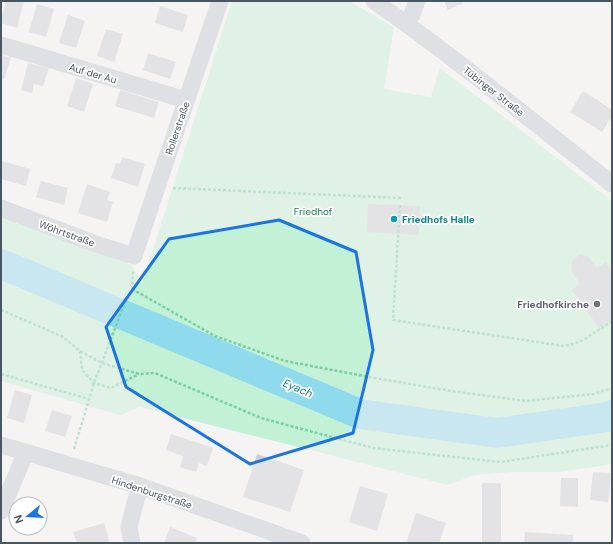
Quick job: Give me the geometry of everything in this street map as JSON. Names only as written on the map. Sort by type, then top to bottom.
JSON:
[{"type":"street","name":"Rollerstraße","points":[[134,256],[220,1]]},
{"type":"street","name":"Tübinger Straße","points":[[374,1],[408,25],[612,184]]},
{"type":"street","points":[[408,25],[417,1]]},
{"type":"street","name":"Auf der Au","points":[[1,45],[186,100]]},
{"type":"street","name":"Wöhrtstraße","points":[[1,208],[93,243],[134,256]]},
{"type":"street","name":"Hindenburgstraße","points":[[1,445],[140,486],[302,543]]},
{"type":"street","points":[[1,511],[26,452]]},
{"type":"street","points":[[132,543],[129,527],[140,486]]},
{"type":"path","points":[[157,187],[401,198]]},
{"type":"path","points":[[400,205],[393,320],[564,346],[574,344],[585,339],[612,321]]},
{"type":"path","points":[[69,465],[94,383],[125,302],[132,289],[215,336],[285,361],[451,391],[526,401],[594,394],[612,388]]},
{"type":"path","points":[[1,310],[63,337],[80,351],[102,363],[140,374],[154,373],[261,418],[372,448],[501,462],[612,445]]},
{"type":"path","points":[[80,351],[82,370],[94,383],[111,388],[140,374]]},
{"type":"path","points":[[1,374],[89,399]]},
{"type":"highlighted area","points":[[279,220],[356,252],[373,350],[353,433],[250,464],[126,387],[106,327],[169,239]]},
{"type":"green space","name":"Friedhof","points":[[232,1],[349,1],[394,27],[384,89],[431,97],[440,68],[612,201],[612,464],[561,472],[510,472],[474,475],[448,485],[140,407],[120,415],[1,381],[1,208],[93,243],[133,267],[142,284]]},
{"type":"building","points":[[6,1],[24,1],[17,28],[1,23]]},
{"type":"building","points":[[444,1],[461,1],[463,3],[448,10]]},
{"type":"building","points":[[37,4],[54,9],[46,37],[29,32]]},
{"type":"building","points":[[160,6],[188,15],[183,32],[155,23]]},
{"type":"building","points":[[68,15],[85,21],[76,48],[59,43]]},
{"type":"building","points":[[106,29],[123,34],[114,62],[97,56]]},
{"type":"building","points":[[148,53],[176,62],[170,79],[143,70]]},
{"type":"building","points":[[1,55],[11,58],[4,79],[1,78]]},
{"type":"building","points":[[28,63],[49,68],[43,86],[34,84],[32,93],[21,90]]},
{"type":"building","points":[[76,78],[93,84],[84,112],[67,106]]},
{"type":"building","points":[[120,90],[159,102],[154,118],[115,106]]},
{"type":"building","points":[[583,91],[612,110],[612,116],[602,132],[570,112]]},
{"type":"building","points":[[122,157],[145,164],[138,187],[111,178],[116,163],[120,164]]},
{"type":"building","points":[[2,161],[30,169],[26,186],[1,179]]},
{"type":"building","points":[[41,181],[68,188],[64,205],[36,197]]},
{"type":"building","points":[[87,184],[110,192],[107,200],[113,202],[107,222],[78,213]]},
{"type":"building","name":"Friedhofs Halle","points":[[368,204],[420,206],[419,235],[367,232]]},
{"type":"building","name":"Friedhofkirche","points":[[579,255],[588,256],[597,268],[606,262],[612,271],[612,319],[599,328],[572,290],[580,284],[571,270],[572,261]]},
{"type":"building","points":[[15,390],[32,395],[24,423],[7,418]]},
{"type":"building","points":[[52,410],[72,416],[65,437],[45,431]]},
{"type":"building","points":[[171,434],[213,448],[207,466],[199,463],[196,472],[180,467],[183,456],[166,450]]},
{"type":"building","points":[[257,454],[304,470],[290,512],[243,497]]},
{"type":"building","points":[[593,472],[611,473],[608,502],[590,500]]},
{"type":"building","points":[[561,478],[578,478],[578,507],[560,506]]},
{"type":"building","points":[[482,483],[501,483],[501,543],[482,543]]},
{"type":"building","points":[[360,486],[388,494],[377,531],[349,522]]},
{"type":"building","points":[[416,513],[446,523],[439,543],[406,543]]},
{"type":"building","points":[[104,523],[110,543],[77,543],[73,532]]},
{"type":"building","points":[[170,527],[197,538],[195,543],[164,543]]},
{"type":"building","points":[[525,532],[573,535],[573,543],[524,543]]},
{"type":"waterway","name":"Eyach","points":[[1,264],[360,414],[497,433],[607,417],[612,415]]},
{"type":"place","name":"Friedhofs Halle","points":[[394,219]]},
{"type":"place","name":"Friedhofkirche","points":[[597,304]]}]
